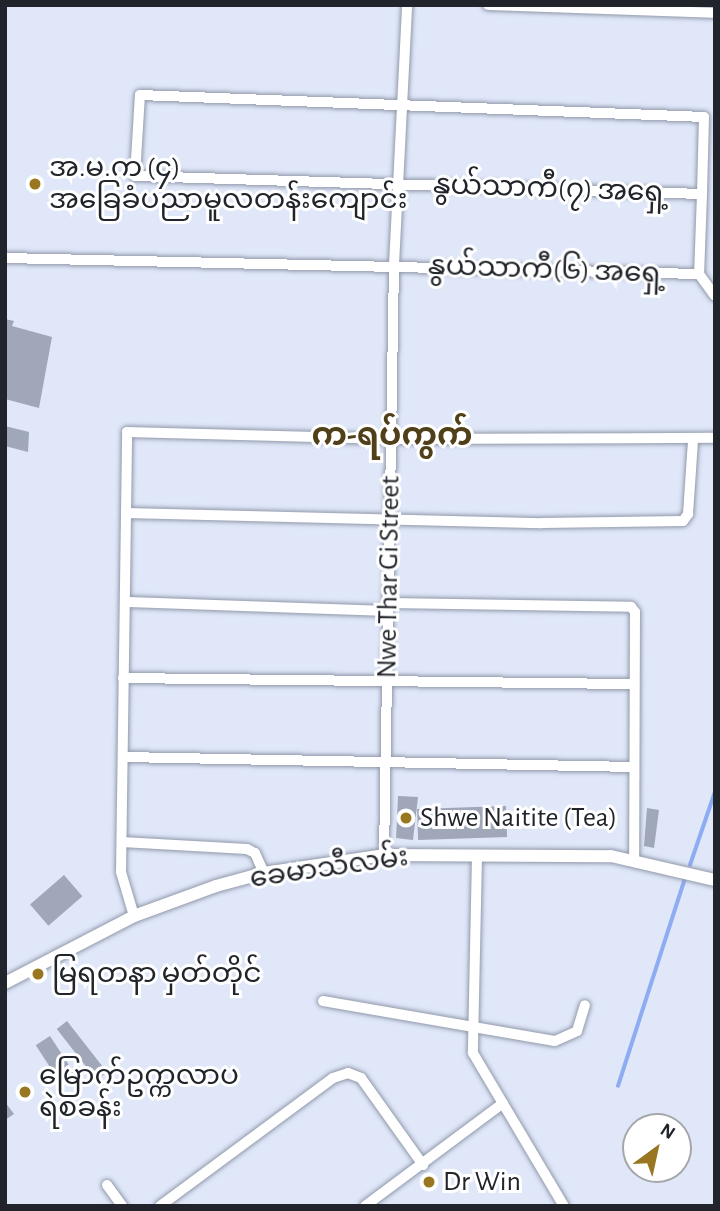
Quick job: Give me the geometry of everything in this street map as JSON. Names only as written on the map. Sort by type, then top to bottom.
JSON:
[{"type":"main road","name":"ခေမာသီလမ်း","points":[[7,979],[134,916],[264,873],[384,855],[634,860],[715,880]]},
{"type":"street","name":"Nwe Thar Gi Street","points":[[384,855],[394,265],[407,5]]},
{"type":"street","points":[[488,5],[715,13]]},
{"type":"street","name":"နွယ်သာကီ(၇) အရှေ့","points":[[403,107],[140,95],[135,176],[702,194]]},
{"type":"street","points":[[403,107],[704,117],[699,274],[715,296]]},
{"type":"street","name":"နွယ်သာကီ(၆) အရှေ့","points":[[8,259],[394,265],[699,274]]},
{"type":"street","points":[[134,916],[121,866],[123,678],[128,602],[127,432],[391,439],[693,441],[715,438]]},
{"type":"street","points":[[126,513],[390,519],[683,521],[688,514],[693,441]]},
{"type":"street","points":[[128,602],[389,607],[624,605],[635,612],[631,684],[634,860]]},
{"type":"street","points":[[123,678],[631,684]]},
{"type":"street","points":[[123,757],[386,765],[634,767]]},
{"type":"street","points":[[122,842],[247,849],[255,853],[264,873]]},
{"type":"street","points":[[477,855],[473,1053],[561,1202],[548,1206]]},
{"type":"street","points":[[323,1001],[555,1041],[576,1031],[585,1005]]},
{"type":"street","points":[[160,1206],[333,1078],[348,1073],[361,1078],[423,1165]]},
{"type":"street","points":[[365,1206],[503,1103]]},
{"type":"street","points":[[107,1185],[122,1206]]},
{"type":"building","points":[[5,319],[14,321],[12,326],[52,337],[39,408],[5,399]]},
{"type":"building","points":[[5,426],[29,432],[28,452],[5,446]]},
{"type":"building","name":"Shwe Naitite (Tea)","points":[[398,796],[418,797],[413,840],[396,838]]},
{"type":"building","points":[[506,806],[507,837],[418,840],[417,809]]},
{"type":"building","points":[[647,808],[659,810],[654,848],[644,846]]},
{"type":"building","points":[[64,875],[82,896],[48,926],[30,905]]},
{"type":"building","points":[[67,1021],[107,1072],[97,1080],[57,1029]]},
{"type":"building","points":[[50,1036],[75,1075],[61,1084],[36,1045]]},
{"type":"building","points":[[5,1102],[14,1114],[5,1120]]},
{"type":"waterway","points":[[690,865],[715,792]]},
{"type":"waterway","points":[[618,1086],[685,879]]},
{"type":"place","name":"အ.မ.က (၄) အခြေခံပညာမူလတန်းကျောင်း","points":[[35,184]]},
{"type":"place","name":"Shwe Naitite (Tea)","points":[[406,818]]},
{"type":"place","name":"မြရတနာ မှတ်တိုင်","points":[[38,974]]},
{"type":"place","name":"မြောက်ဥက္ကလာပ ရဲစခန်း","points":[[25,1092]]},
{"type":"place","name":"Dr Win","points":[[429,1182]]},
{"type":"district","name":"က-ရပ်ကွက်","points":[[392,435]]}]
